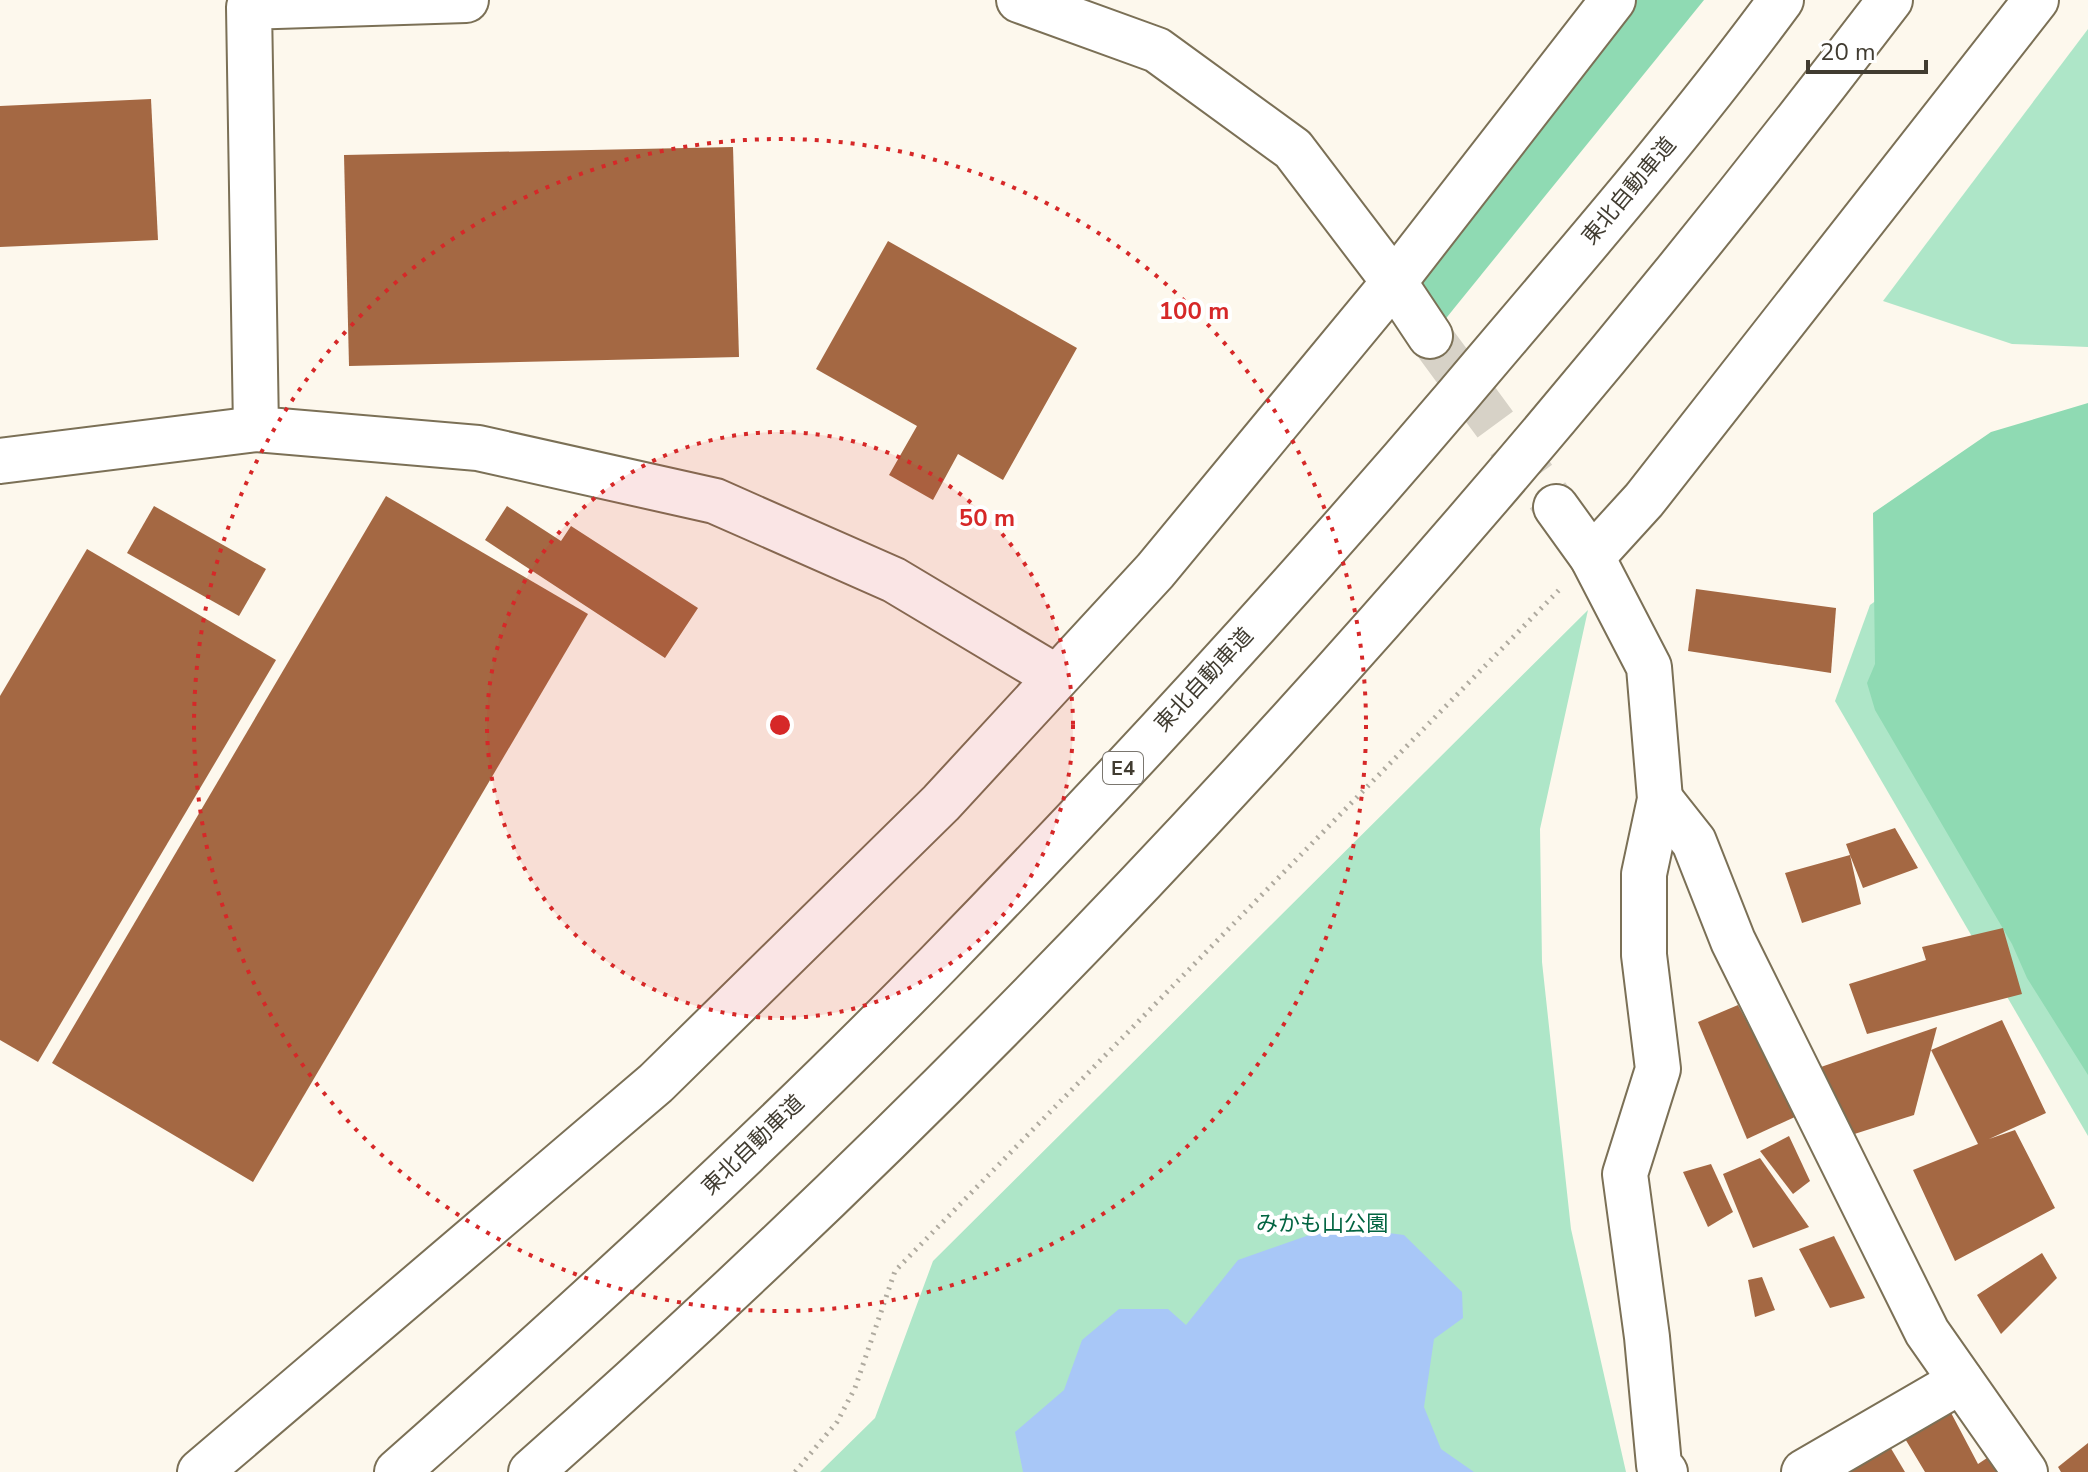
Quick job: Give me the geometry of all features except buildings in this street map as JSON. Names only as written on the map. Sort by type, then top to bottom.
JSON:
[{"type":"main road","points":[[256,429],[249,7],[466,0]]},
{"type":"main road","points":[[1019,0],[1157,50],[1293,149],[1394,282],[1430,336]]},
{"type":"main road","name":"東北自動車道","points":[[397,1472],[520,1363],[719,1178],[936,966],[1198,689],[1382,484],[1512,331],[1669,143],[1781,0]]},
{"type":"main road","points":[[531,1472],[830,1194],[1001,1026],[1265,748],[1580,391],[1734,202],[1890,0]]},
{"type":"main road","points":[[1592,557],[1644,500],[2036,0]]},
{"type":"main road","points":[[200,1472],[656,1083],[941,803],[1155,571],[1394,282],[1602,4]]},
{"type":"main road","points":[[0,461],[256,429],[478,448],[715,501],[894,580],[1056,677]]},
{"type":"main road","points":[[1556,507],[1592,557],[1649,667],[1660,799],[1644,874],[1644,955],[1658,1069],[1625,1174],[1647,1337],[1659,1465],[1665,1472]]},
{"type":"main road","points":[[1660,799],[1694,842],[1733,941],[1927,1332],[2025,1472]]},
{"type":"main road","points":[[1804,1472],[1961,1381]]},
{"type":"path","points":[[795,1472],[837,1422],[855,1388],[895,1271],[1592,557]]},
{"type":"green space","points":[[1623,0],[1704,0],[1443,322],[1421,291],[1419,259]]},
{"type":"green space","points":[[2088,29],[2088,347],[2012,344],[1883,301]]},
{"type":"green space","points":[[2088,403],[2088,1075],[2027,978],[2012,944],[1875,710],[1867,683],[1875,664],[1873,513],[1991,432]]},
{"type":"green space","points":[[2088,447],[2088,1136],[1835,701],[1870,605]]},
{"type":"green space","name":"みかも山公園","points":[[1588,610],[1540,829],[1542,962],[1571,1229],[1626,1472],[820,1472],[875,1418],[933,1261]]},
{"type":"water","points":[[1335,1226],[1404,1235],[1462,1292],[1463,1318],[1434,1339],[1424,1407],[1441,1449],[1474,1472],[1023,1472],[1015,1432],[1064,1390],[1082,1340],[1119,1309],[1168,1309],[1186,1325],[1238,1260]]},
{"type":"tunnel","points":[[1430,336],[1556,507]]}]
